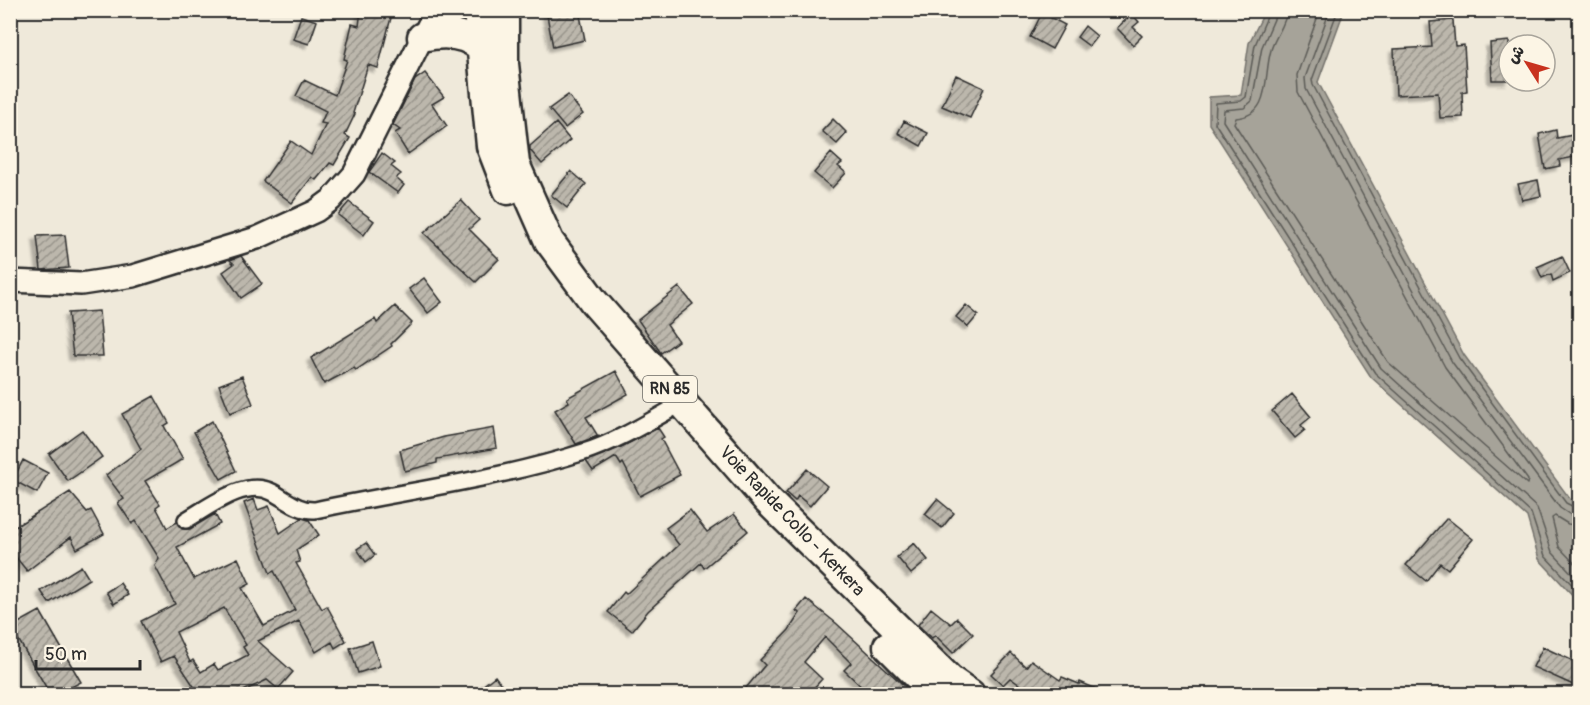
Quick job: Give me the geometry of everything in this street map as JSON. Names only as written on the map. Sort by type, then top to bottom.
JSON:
[{"type":"highway","name":"Voie Rapide Collo - Kerkera","points":[[478,10],[491,146],[499,172],[537,248],[578,305],[760,512],[936,694]]},
{"type":"highway","name":"Voie Rapide Collo - Kerkera","points":[[504,10],[504,64],[515,164],[549,241],[594,302],[768,501],[950,680],[970,694]]},
{"type":"highway","points":[[422,37],[453,34],[476,42],[482,48]]},
{"type":"street","points":[[10,281],[81,285],[133,276],[257,238],[316,211],[331,200],[354,174],[436,10]]},
{"type":"street","points":[[186,520],[234,493],[252,488],[270,491],[302,509],[315,510],[497,473],[585,452],[630,433],[670,410]]},
{"type":"water","points":[[1265,11],[1344,11],[1318,82],[1464,355],[1570,499],[1579,505],[1579,602],[1539,559],[1527,517],[1371,377],[1209,124],[1209,97],[1241,95],[1249,43]]},
{"type":"building","points":[[361,10],[393,10],[378,68],[368,65],[353,113],[355,114],[345,135],[350,138],[334,165],[330,163],[316,180],[312,177],[292,203],[263,181],[291,141],[311,155],[326,124],[321,123],[326,111],[296,96],[304,80],[335,95],[347,60],[344,59],[352,24],[359,26]]},
{"type":"building","points":[[546,10],[579,10],[585,40],[553,47]]},
{"type":"building","points":[[1042,13],[1065,25],[1052,49],[1030,37]]},
{"type":"building","points":[[1132,14],[1139,22],[1133,27],[1142,36],[1133,45],[1117,28]]},
{"type":"building","points":[[301,16],[317,21],[309,44],[293,39]]},
{"type":"building","points":[[1453,20],[1455,46],[1464,45],[1467,91],[1462,92],[1463,117],[1440,118],[1438,93],[1396,95],[1394,49],[1432,47],[1430,22]]},
{"type":"building","points":[[1085,26],[1097,36],[1089,46],[1077,37]]},
{"type":"building","points":[[1497,42],[1497,80],[1492,80],[1490,43]]},
{"type":"building","points":[[425,73],[444,97],[432,104],[447,126],[408,154],[395,133],[400,130],[393,125],[415,80]]},
{"type":"building","points":[[956,75],[984,88],[970,118],[942,106]]},
{"type":"building","points":[[568,95],[583,114],[565,128],[549,109]]},
{"type":"building","points":[[833,119],[847,133],[837,144],[822,131]]},
{"type":"building","points":[[904,121],[928,133],[921,146],[898,133]]},
{"type":"building","points":[[556,123],[570,140],[542,164],[530,150],[530,146]]},
{"type":"building","points":[[1556,130],[1557,138],[1578,134],[1580,156],[1559,160],[1560,166],[1545,169],[1539,134]]},
{"type":"building","points":[[382,153],[395,163],[391,166],[401,174],[396,178],[404,185],[398,193],[369,172]]},
{"type":"building","points":[[831,153],[842,163],[838,166],[846,173],[832,188],[814,173]]},
{"type":"building","points":[[571,171],[586,184],[567,208],[551,195]]},
{"type":"building","points":[[1538,180],[1541,196],[1522,200],[1518,184]]},
{"type":"building","points":[[461,200],[479,220],[469,229],[499,259],[476,282],[424,233]]},
{"type":"building","points":[[349,202],[374,221],[364,235],[338,215]]},
{"type":"building","points":[[65,235],[69,268],[41,270],[37,236]]},
{"type":"building","points":[[241,256],[262,284],[241,298],[223,272],[234,264],[230,260]]},
{"type":"building","points":[[1562,256],[1570,273],[1553,281],[1551,274],[1542,278],[1537,267]]},
{"type":"building","points":[[424,278],[442,302],[428,313],[409,289]]},
{"type":"building","points":[[679,287],[693,304],[667,325],[678,341],[661,353],[638,320]]},
{"type":"building","points":[[966,305],[978,315],[968,327],[956,317]]},
{"type":"building","points":[[395,306],[412,323],[391,344],[392,346],[356,370],[354,368],[324,384],[311,358],[375,319],[377,323]]},
{"type":"building","points":[[99,311],[103,356],[73,356],[68,313]]},
{"type":"building","points":[[616,371],[628,394],[586,417],[598,436],[576,444],[555,410],[569,402],[567,398]]},
{"type":"building","points":[[242,376],[253,404],[230,413],[219,385]]},
{"type":"building","points":[[1292,394],[1311,417],[1301,425],[1305,430],[1295,438],[1272,411]]},
{"type":"building","points":[[154,396],[169,423],[164,426],[183,459],[145,481],[160,504],[156,507],[167,528],[177,522],[182,529],[190,529],[215,514],[220,524],[177,547],[194,579],[238,558],[250,584],[242,588],[264,626],[295,610],[274,571],[270,573],[244,503],[254,499],[258,510],[269,506],[280,533],[302,518],[309,520],[319,535],[296,550],[300,562],[296,563],[322,609],[327,606],[346,641],[335,648],[332,642],[316,652],[299,621],[258,641],[293,672],[278,689],[267,680],[237,694],[199,694],[174,656],[161,662],[141,621],[175,604],[155,566],[159,558],[136,521],[132,524],[118,503],[124,499],[106,475],[141,449],[122,414]],"holes":[[[224,608],[246,645],[243,647],[248,655],[218,670],[214,664],[201,672],[193,660],[190,662],[176,632]]]},
{"type":"building","points":[[212,421],[236,471],[221,479],[194,432]]},
{"type":"building","points":[[494,428],[497,448],[437,459],[437,463],[405,471],[400,450],[444,437]]},
{"type":"building","points":[[658,428],[664,437],[661,439],[680,475],[640,496],[623,463],[621,465],[616,457],[593,471],[586,461],[621,447]]},
{"type":"building","points":[[82,430],[102,457],[68,481],[49,454]]},
{"type":"building","points":[[23,460],[48,473],[37,493],[13,480]]},
{"type":"building","points":[[807,469],[827,486],[810,506],[798,496],[795,501],[786,493]]},
{"type":"building","points":[[70,492],[87,512],[91,510],[104,534],[77,549],[71,537],[27,571],[10,550],[10,530]]},
{"type":"building","points":[[937,499],[954,513],[942,528],[925,514]]},
{"type":"building","points":[[690,510],[707,532],[734,514],[748,531],[704,568],[701,563],[648,611],[632,631],[608,612],[624,592],[626,594],[679,545],[666,528]]},
{"type":"building","points":[[1447,518],[1473,539],[1448,569],[1440,563],[1426,581],[1406,565]]},
{"type":"building","points":[[366,543],[375,555],[366,562],[357,549]]},
{"type":"building","points":[[914,543],[928,560],[911,574],[897,557]]},
{"type":"building","points":[[81,566],[89,579],[49,603],[41,591]]},
{"type":"building","points":[[120,583],[128,595],[114,604],[106,592]]},
{"type":"building","points":[[806,599],[836,623],[913,694],[869,694],[844,670],[851,663],[825,637],[804,662],[822,679],[808,694],[741,694],[765,665],[760,660],[789,630],[800,613],[796,611]]},
{"type":"building","points":[[931,608],[951,624],[957,618],[973,634],[953,653],[935,635],[932,638],[918,625]]},
{"type":"building","points":[[40,611],[81,682],[58,694],[50,694],[11,627]]},
{"type":"building","points":[[372,641],[380,666],[358,673],[350,648]]},
{"type":"building","points":[[1543,647],[1580,664],[1580,688],[1533,667]]},
{"type":"building","points":[[1011,653],[1026,667],[1031,660],[1060,680],[1062,677],[1079,684],[1080,682],[1108,694],[1033,694],[1010,678],[1003,685],[991,674]]},
{"type":"building","points":[[495,676],[508,694],[487,694],[481,687]]}]
